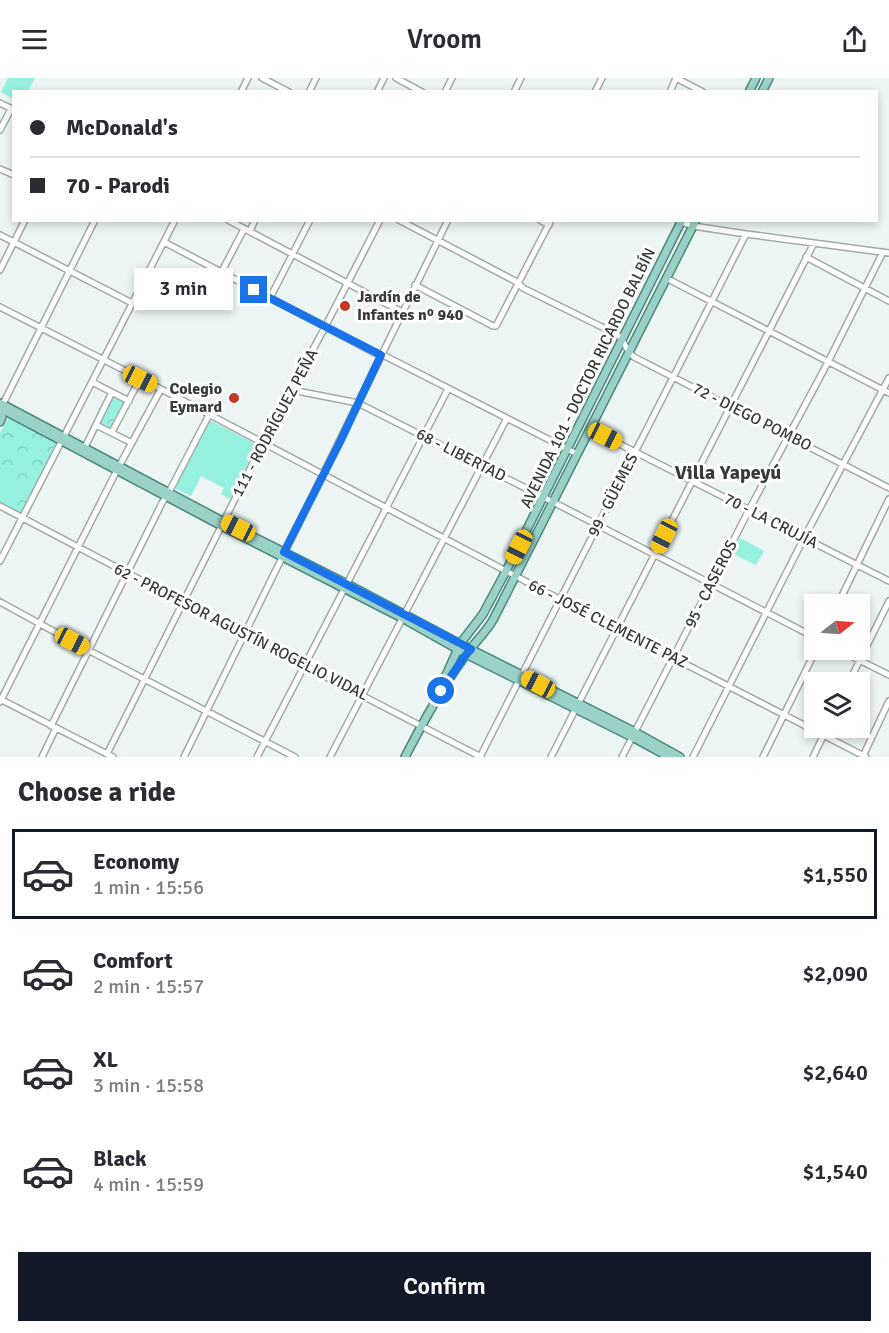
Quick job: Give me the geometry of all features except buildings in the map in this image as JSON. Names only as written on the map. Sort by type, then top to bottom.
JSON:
[{"type":"main road","name":"AVENIDA 101 - DOCTOR RICARDO BALBÍN","points":[[405,757],[459,646],[483,614],[507,571],[681,222]]},
{"type":"main road","name":"AVENIDA 101 - DOCTOR RICARDO BALBÍN","points":[[432,705],[469,651],[492,623],[694,223]]},
{"type":"main road","points":[[0,422],[1,407]]},
{"type":"main road","points":[[1,407],[577,707],[680,757]]},
{"type":"main road","points":[[63,438],[85,447],[119,468]]},
{"type":"main road","points":[[633,735],[669,757]]},
{"type":"street","points":[[262,78],[285,90]]},
{"type":"street","points":[[396,78],[418,90]]},
{"type":"street","points":[[676,78],[699,90]]},
{"type":"street","points":[[0,103],[12,109],[0,130]]},
{"type":"street","points":[[0,270],[24,222]]},
{"type":"street","points":[[1,407],[94,222]]},
{"type":"street","points":[[0,561],[174,222]]},
{"type":"street","points":[[232,222],[402,312]]},
{"type":"street","points":[[221,273],[253,222]]},
{"type":"street","points":[[270,298],[309,222]]},
{"type":"street","name":"111 - RODRÍGUEZ PEÑA","points":[[110,756],[145,678],[263,443],[326,327],[379,222]]},
{"type":"street","points":[[403,222],[515,281],[523,288],[613,333],[622,339],[629,352]]},
{"type":"street","points":[[184,757],[447,222]]},
{"type":"street","points":[[415,285],[496,326],[550,223]]},
{"type":"street","points":[[694,223],[746,234],[886,252]]},
{"type":"street","name":"99 - GÜEMES","points":[[480,757],[746,234]]},
{"type":"street","points":[[0,235],[132,303]]},
{"type":"street","points":[[164,242],[577,454]]},
{"type":"street","points":[[551,757],[814,243]]},
{"type":"street","name":"95 - CASEROS","points":[[622,757],[865,288],[886,252]]},
{"type":"street","points":[[806,257],[889,301]]},
{"type":"street","points":[[666,278],[886,392]]},
{"type":"street","name":"66 - JOSÉ CLEMENTE PAZ","points":[[0,307],[161,389],[616,629],[804,724]]},
{"type":"street","name":"72 - DIEGO POMBO","points":[[629,352],[634,357],[889,488]]},
{"type":"street","points":[[693,757],[804,538],[886,392],[889,378]]},
{"type":"street","points":[[112,432],[140,379]]},
{"type":"street","points":[[92,382],[129,401]]},
{"type":"street","points":[[257,757],[448,388]]},
{"type":"street","points":[[110,756],[1,700],[161,389]]},
{"type":"street","name":"68 - LIBERTAD","points":[[292,390],[358,403],[804,632]]},
{"type":"street","points":[[85,447],[112,392]]},
{"type":"street","points":[[42,757],[88,650],[209,415]]},
{"type":"street","points":[[330,757],[507,418]]},
{"type":"street","points":[[96,425],[132,443]]},
{"type":"street","name":"70 - LA CRUJÍA","points":[[590,429],[889,581]]},
{"type":"street","points":[[843,594],[889,499]]},
{"type":"street","name":"62 - PROFESOR AGUSTÍN ROGELIO VIDAL","points":[[0,506],[480,757]]},
{"type":"street","points":[[854,672],[889,601]]},
{"type":"street","points":[[0,602],[295,757]]},
{"type":"street","points":[[763,757],[811,660]]},
{"type":"street","points":[[860,661],[889,675]]},
{"type":"street","points":[[864,756],[889,701]]},
{"type":"street","points":[[813,757],[822,738]]},
{"type":"street","name":"66 - JOSÉ CLEMENTE PAZ","points":[[830,738],[864,756]]},
{"type":"green space","points":[[8,78],[35,78],[29,90],[12,90],[12,98],[1,92]]},
{"type":"green space","points":[[114,395],[126,401],[111,430],[99,424]]},
{"type":"green space","points":[[8,418],[57,443],[21,513],[0,502],[0,433]]},
{"type":"green space","points":[[211,421],[256,444],[230,499],[221,494],[224,488],[201,476],[191,496],[176,489]]},
{"type":"green space","points":[[0,479],[15,488],[7,505],[0,502]]},
{"type":"green space","points":[[740,538],[764,551],[756,565],[732,553]]},
{"type":"place","name":"Jardín de Infantes nº 940","points":[[345,306]]},
{"type":"place","name":"Colegio Eymard","points":[[234,398]]},
{"type":"district","name":"Villa Yapeyú","points":[[728,472]]},
{"type":"route","points":[[254,290],[381,355],[284,552],[471,649],[441,691]]}]
